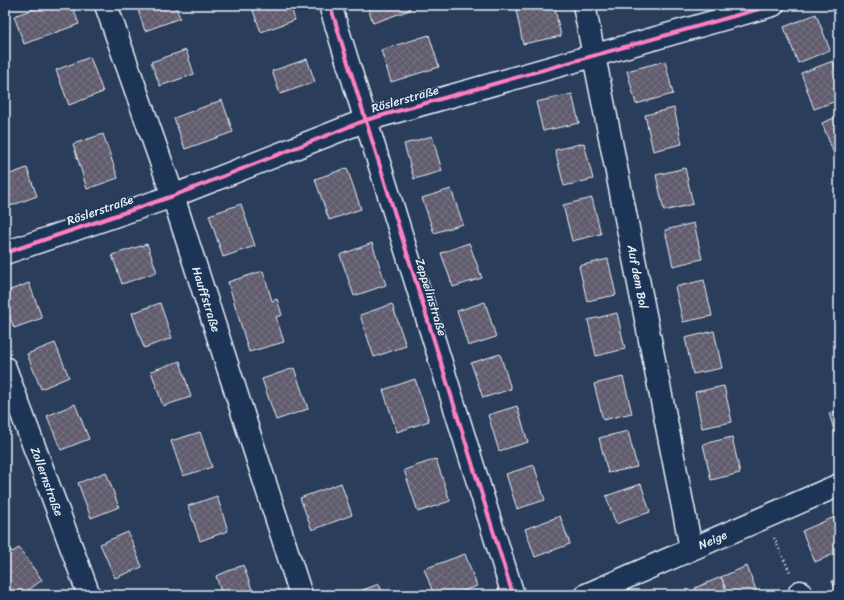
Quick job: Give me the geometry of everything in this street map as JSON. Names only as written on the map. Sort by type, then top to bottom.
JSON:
[{"type":"street","name":"Hauffstraße","points":[[106,5],[172,196],[301,595]]},
{"type":"street","name":"Zeppelinstraße","points":[[330,5],[513,595]]},
{"type":"street","name":"Auf dem Bol","points":[[584,5],[691,548]]},
{"type":"street","name":"Röslerstraße","points":[[5,253],[172,196],[366,120],[773,5]]},
{"type":"street","name":"Zollernstraße","points":[[5,368],[89,595]]},
{"type":"street","name":"Neige","points":[[586,595],[691,548],[839,485]]},
{"type":"path","points":[[764,517],[800,594]]},
{"type":"building","points":[[45,5],[72,5],[79,24],[24,44],[14,16]]},
{"type":"building","points":[[143,5],[175,5],[180,18],[145,31],[137,7]]},
{"type":"building","points":[[262,5],[290,5],[295,20],[261,32],[252,8]]},
{"type":"building","points":[[367,5],[408,5],[410,10],[373,23]]},
{"type":"building","points":[[540,5],[554,5],[561,36],[523,44],[516,10]]},
{"type":"building","points":[[620,5],[637,5],[621,8]]},
{"type":"building","points":[[816,14],[830,50],[798,63],[784,27]]},
{"type":"building","points":[[429,35],[439,67],[391,82],[381,50]]},
{"type":"building","points":[[186,50],[194,74],[160,86],[151,62]]},
{"type":"building","points":[[90,57],[103,92],[69,105],[56,70]]},
{"type":"building","points":[[307,59],[315,82],[280,94],[272,71]]},
{"type":"building","points":[[665,61],[673,94],[636,104],[627,71]]},
{"type":"building","points":[[833,61],[839,77],[839,100],[814,109],[801,73]]},
{"type":"building","points":[[572,94],[579,123],[543,131],[536,102]]},
{"type":"building","points":[[222,100],[233,132],[185,149],[174,118]]},
{"type":"building","points":[[674,108],[682,144],[653,151],[645,115]]},
{"type":"building","points":[[839,116],[839,158],[836,159],[822,123]]},
{"type":"building","points":[[103,134],[118,178],[87,189],[73,144]]},
{"type":"building","points":[[432,136],[442,171],[414,179],[404,144]]},
{"type":"building","points":[[584,143],[593,179],[564,186],[555,150]]},
{"type":"building","points":[[27,168],[37,196],[5,208],[5,176]]},
{"type":"building","points":[[347,168],[361,209],[329,220],[315,179]]},
{"type":"building","points":[[685,168],[693,204],[664,211],[656,175]]},
{"type":"building","points":[[451,189],[463,224],[434,233],[422,198]]},
{"type":"building","points":[[592,198],[601,234],[572,241],[563,205]]},
{"type":"building","points":[[241,204],[255,246],[223,257],[209,215]]},
{"type":"building","points":[[694,223],[702,259],[673,266],[665,230]]},
{"type":"building","points":[[372,243],[386,285],[354,296],[340,255]]},
{"type":"building","points":[[469,243],[482,278],[453,287],[441,253]]},
{"type":"building","points":[[147,244],[157,272],[122,284],[112,255]]},
{"type":"building","points":[[608,259],[616,295],[587,301],[579,266]]},
{"type":"building","points":[[263,271],[272,301],[277,299],[282,315],[276,317],[284,342],[249,352],[228,282]]},
{"type":"building","points":[[704,280],[712,316],[683,322],[675,287]]},
{"type":"building","points":[[29,283],[42,318],[14,328],[5,304],[5,292]]},
{"type":"building","points":[[485,302],[496,337],[468,346],[457,311]]},
{"type":"building","points":[[160,303],[172,338],[144,348],[132,313]]},
{"type":"building","points":[[392,304],[406,346],[374,357],[360,315]]},
{"type":"building","points":[[617,313],[625,349],[596,356],[588,320]]},
{"type":"building","points":[[714,331],[722,368],[693,374],[685,338]]},
{"type":"building","points":[[55,343],[69,377],[41,389],[27,354]]},
{"type":"building","points":[[500,354],[511,389],[483,398],[471,363]]},
{"type":"building","points":[[180,361],[191,397],[163,406],[151,371]]},
{"type":"building","points":[[294,368],[308,409],[276,420],[262,379]]},
{"type":"building","points":[[623,377],[632,413],[603,420],[594,384]]},
{"type":"building","points":[[415,379],[429,421],[397,432],[383,390]]},
{"type":"building","points":[[724,386],[732,422],[702,428],[695,392]]},
{"type":"building","points":[[75,404],[89,439],[61,450],[47,416]]},
{"type":"building","points":[[517,406],[528,442],[499,451],[488,415]]},
{"type":"building","points":[[839,410],[839,446],[829,413]]},
{"type":"building","points":[[628,431],[637,467],[608,473],[599,438]]},
{"type":"building","points":[[200,432],[212,467],[183,476],[171,441]]},
{"type":"building","points":[[732,437],[740,473],[711,480],[703,444]]},
{"type":"building","points":[[436,459],[450,501],[418,512],[404,470]]},
{"type":"building","points":[[534,465],[545,500],[517,509],[506,474]]},
{"type":"building","points":[[106,472],[119,507],[91,518],[78,483]]},
{"type":"building","points":[[341,483],[352,515],[312,530],[300,498]]},
{"type":"building","points":[[641,484],[650,512],[616,524],[606,496]]},
{"type":"building","points":[[217,496],[228,531],[200,541],[188,506]]},
{"type":"building","points":[[839,515],[839,552],[815,562],[802,531]]},
{"type":"building","points":[[560,516],[570,544],[535,557],[525,529]]},
{"type":"building","points":[[128,532],[142,567],[115,578],[100,544]]},
{"type":"building","points":[[5,544],[12,552],[19,548],[42,580],[22,595],[15,593],[12,595],[5,595]]},
{"type":"building","points":[[465,554],[477,586],[452,595],[434,595],[424,569]]},
{"type":"building","points":[[243,565],[254,595],[222,595],[216,576]]},
{"type":"building","points":[[747,566],[758,595],[728,595],[721,577]]},
{"type":"building","points":[[721,577],[728,595],[698,595],[695,588]]},
{"type":"building","points":[[839,579],[839,595],[838,595],[832,581]]},
{"type":"building","points":[[379,584],[383,595],[349,595]]},
{"type":"cycle path","points":[[330,5],[513,595]]},
{"type":"cycle path","points":[[5,253],[173,196],[366,120],[773,5]]}]
